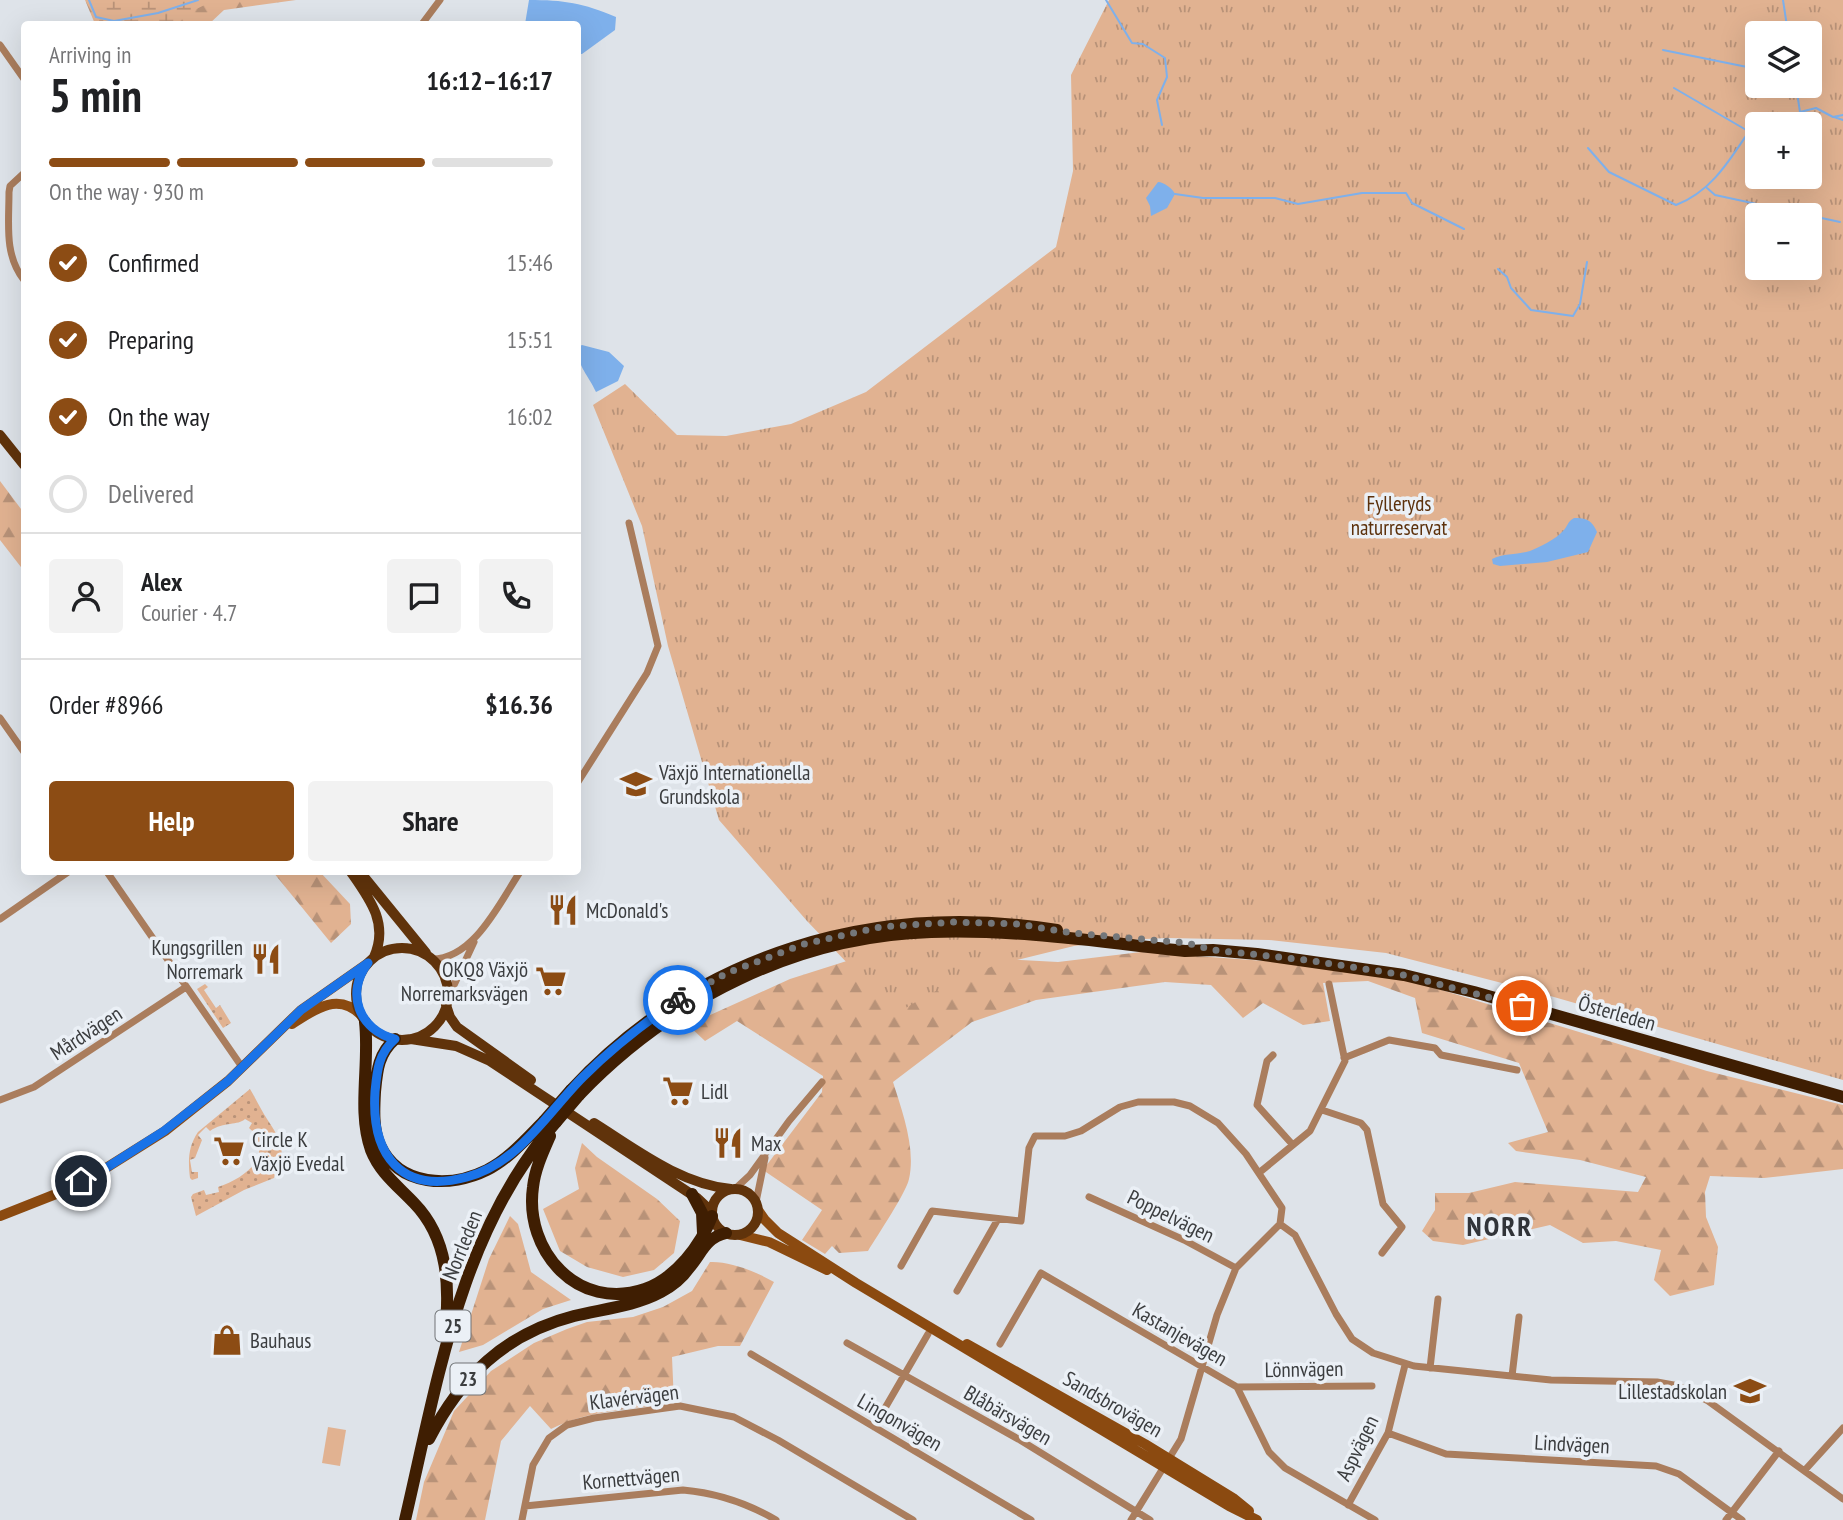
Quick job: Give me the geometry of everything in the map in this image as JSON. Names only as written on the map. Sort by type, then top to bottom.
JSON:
[{"type":"highway","name":"Österleden","points":[[550,1122],[633,1032],[700,987],[779,952],[845,933],[928,922],[995,923],[1187,943],[1213,950],[1306,960],[1404,975],[1843,1097]]},
{"type":"highway","name":"23","points":[[363,1018],[368,1049],[365,1114],[368,1138],[374,1158],[384,1174],[423,1213],[442,1248],[447,1278],[445,1334]]},
{"type":"highway","points":[[395,1039],[383,1052],[379,1064],[375,1122],[380,1145],[387,1157],[411,1176],[445,1181],[479,1174],[550,1122]]},
{"type":"highway","points":[[550,1122],[535,1175],[532,1211],[538,1239],[550,1261],[563,1275],[592,1290],[606,1293],[645,1289],[669,1276],[702,1237],[712,1214]]},
{"type":"highway","name":"Norrleden","points":[[398,1520],[445,1334],[466,1269],[488,1213],[514,1167],[550,1122]]},
{"type":"highway","name":"Norrleden","points":[[405,1520],[451,1336],[476,1257],[519,1170],[550,1122]]},
{"type":"highway","points":[[692,1194],[702,1213],[702,1237]]},
{"type":"highway","name":"23","points":[[417,1469],[429,1439],[453,1397],[468,1378],[505,1347],[554,1322],[640,1301],[661,1292],[682,1277],[710,1239],[733,1234]]},
{"type":"main road","points":[[0,435],[21,461]]},
{"type":"main road","points":[[0,446],[21,472]]},
{"type":"main road","name":"23","points":[[353,875],[369,900],[379,926],[380,941],[359,976],[356,992],[363,1018]]},
{"type":"main road","points":[[362,875],[446,981],[452,1022],[463,1032],[592,1122],[689,1180],[707,1186],[746,1191],[757,1206]]},
{"type":"main road","points":[[0,1216],[56,1194],[164,1131],[216,1091],[301,1010],[371,960],[396,948],[413,949],[430,958]]},
{"type":"main road","points":[[411,1039],[429,1030],[443,1015],[447,1002]]},
{"type":"main road","points":[[259,1051],[294,1023],[328,1005],[349,1005],[379,1033],[395,1039],[456,1046],[490,1060],[692,1194],[712,1214],[717,1226],[733,1234]]},
{"type":"main road","points":[[712,1214],[717,1197],[734,1189]]},
{"type":"main road","name":"23","points":[[733,1234],[754,1226],[757,1206]]},
{"type":"main road","name":"Sandsbrovägen","points":[[757,1206],[765,1220],[778,1233],[856,1283],[941,1332],[975,1348],[1166,1462],[1233,1498],[1259,1520]]},
{"type":"main road","name":"Sandsbrovägen","points":[[733,1234],[769,1242],[856,1283]]},
{"type":"street","points":[[424,21],[440,0]]},
{"type":"street","points":[[0,45],[21,75]]},
{"type":"street","points":[[21,176],[10,186],[9,192],[9,252],[15,269],[21,276]]},
{"type":"street","points":[[581,777],[647,673],[658,646],[629,523]]},
{"type":"street","points":[[1,722],[21,748]]},
{"type":"street","points":[[0,919],[64,875]]},
{"type":"street","points":[[109,875],[242,1067]]},
{"type":"street","points":[[447,1002],[476,939],[518,875]]},
{"type":"street","points":[[430,958],[453,956],[476,939]]},
{"type":"street","points":[[1260,1172],[1310,1131],[1345,1061],[1329,984]]},
{"type":"street","name":"Mårdvägen","points":[[0,1100],[37,1085],[186,987]]},
{"type":"street","points":[[1344,1058],[1389,1040],[1436,1048],[1441,1055],[1517,1070]]},
{"type":"street","points":[[1273,1055],[1267,1061],[1256,1104],[1292,1144]]},
{"type":"street","points":[[734,1189],[750,1175],[789,1121],[822,1082]]},
{"type":"street","points":[[901,1266],[932,1211],[1021,1221],[1030,1148],[1035,1136],[1065,1136],[1081,1131],[1120,1108],[1138,1102],[1174,1102],[1189,1106],[1218,1123],[1260,1172],[1282,1209],[1280,1224],[1236,1268],[1225,1290],[1201,1365],[1187,1423],[1131,1520]]},
{"type":"street","points":[[1322,1110],[1361,1123],[1367,1130],[1383,1204],[1402,1227],[1382,1253]]},
{"type":"street","points":[[757,1206],[766,1154]]},
{"type":"street","name":"Poppelvägen","points":[[1089,1197],[1184,1240],[1236,1268]]},
{"type":"street","points":[[957,1291],[998,1219]]},
{"type":"street","points":[[1280,1224],[1295,1235],[1352,1339],[1373,1353],[1405,1365],[1430,1368],[1552,1380],[1657,1382],[1679,1386],[1708,1401],[1841,1494]]},
{"type":"street","name":"Kastanjevägen","points":[[1000,1345],[1041,1273],[1237,1387],[1269,1452],[1284,1468],[1375,1520]]},
{"type":"street","points":[[1430,1368],[1438,1299]]},
{"type":"street","points":[[1512,1376],[1519,1317]]},
{"type":"street","points":[[874,1427],[928,1334]]},
{"type":"street","name":"Blåbärsvägen","points":[[848,1343],[1020,1440],[1150,1520]]},
{"type":"street","name":"Lingonvägen","points":[[751,1354],[757,1360],[1031,1520]]},
{"type":"street","name":"Aspvägen","points":[[1348,1506],[1388,1433],[1405,1365]]},
{"type":"street","name":"Lönnvägen","points":[[1237,1387],[1372,1386]]},
{"type":"street","name":"Klavérvägen","points":[[522,1520],[533,1465],[549,1438],[567,1425],[594,1418],[680,1406],[734,1417],[913,1520]]},
{"type":"street","points":[[1805,1470],[1843,1428]]},
{"type":"street","name":"Lindvägen","points":[[1388,1433],[1446,1454],[1656,1466],[1679,1474],[1742,1520]]},
{"type":"street","points":[[1726,1520],[1779,1451]]},
{"type":"street","name":"Kornettvägen","points":[[525,1506],[683,1489],[709,1492],[739,1502],[776,1520]]},
{"type":"green space","points":[[85,0],[296,0],[224,10],[212,21],[94,21]]},
{"type":"green space","points":[[106,0],[215,0],[176,21],[99,21]]},
{"type":"green space","name":"Fylleryds naturreservat","points":[[1109,0],[1843,0],[1843,1080],[1533,991],[1386,953],[1269,940],[1168,938],[1074,946],[993,966],[927,995],[896,1014],[807,921],[719,820],[668,646],[642,526],[593,405],[625,384],[677,435],[726,436],[791,424],[866,392],[1056,247],[1073,171],[1071,75]]},
{"type":"green space","points":[[0,481],[21,509],[21,567],[0,540]]},
{"type":"green space","points":[[275,875],[323,875],[350,904],[351,924],[331,943]]},
{"type":"green space","points":[[875,952],[1058,962],[1141,952],[1292,963],[1412,981],[1707,1071],[1843,1105],[1843,1169],[1764,1178],[1710,1176],[1705,1192],[1706,1217],[1718,1247],[1714,1285],[1670,1296],[1654,1280],[1661,1250],[1616,1241],[1583,1243],[1550,1225],[1463,1245],[1433,1241],[1422,1231],[1435,1210],[1435,1193],[1469,1193],[1515,1182],[1638,1192],[1646,1177],[1580,1160],[1516,1151],[1508,1143],[1548,1132],[1519,1063],[1422,1033],[1415,998],[1368,981],[1323,983],[1330,1021],[1303,1025],[1263,1003],[1243,1018],[1211,985],[1165,982],[1036,1000],[972,1022],[893,1082],[904,1117],[911,1155],[907,1185],[868,1251],[839,1253],[832,1246],[825,1254],[802,1240],[822,1210],[763,1170],[822,1092],[823,1076],[737,1021],[705,1041],[688,1025],[790,979]]},
{"type":"green space","points":[[205,984],[208,987],[204,990],[216,1008],[220,1005],[231,1023],[223,1028],[197,989]]},
{"type":"green space","points":[[250,1089],[280,1141],[282,1153],[274,1178],[244,1190],[196,1216],[191,1197],[193,1194],[204,1190],[206,1195],[219,1192],[218,1187],[239,1177],[256,1162],[261,1162],[264,1154],[259,1153],[259,1150],[264,1149],[264,1142],[258,1142],[257,1135],[249,1128],[252,1123],[245,1119],[210,1131],[206,1127],[198,1135],[202,1140],[195,1158],[190,1160],[192,1172],[198,1172],[198,1178],[190,1178],[189,1165],[190,1154],[198,1132]]},
{"type":"green space","points":[[582,1143],[597,1157],[657,1199],[680,1221],[674,1253],[654,1270],[623,1277],[587,1267],[560,1251],[543,1209],[579,1189],[575,1168]]},
{"type":"green space","points":[[510,1216],[518,1224],[531,1272],[571,1300],[543,1309],[483,1345],[459,1352],[489,1259]]},
{"type":"green space","points":[[710,1262],[743,1268],[774,1282],[740,1346],[718,1346],[672,1357],[674,1403],[595,1414],[551,1429],[530,1406],[501,1441],[485,1520],[416,1520],[424,1482],[454,1411],[491,1371],[534,1343],[567,1329],[587,1322],[633,1317],[663,1307],[692,1291]]},
{"type":"green space","points":[[328,1427],[346,1430],[340,1466],[322,1463]]},
{"type":"water","points":[[529,0],[583,5],[616,17],[615,30],[582,54],[581,21],[526,21]]},
{"type":"water","points":[[1158,182],[1168,186],[1175,194],[1167,208],[1151,216],[1146,198]]},
{"type":"water","points":[[581,346],[609,352],[624,366],[618,381],[596,392],[581,364]]},
{"type":"water","points":[[1574,518],[1588,520],[1597,532],[1588,552],[1547,562],[1500,566],[1493,564],[1492,559],[1497,557],[1530,551],[1548,542],[1560,534]]},
{"type":"waterway","points":[[89,0],[96,17],[114,21],[158,13],[198,0]]},
{"type":"waterway","points":[[1106,0],[1132,43],[1143,44],[1165,58],[1167,77],[1157,100],[1162,125]]},
{"type":"waterway","points":[[1783,0],[1786,21]]},
{"type":"waterway","points":[[1663,50],[1745,67]]},
{"type":"waterway","points":[[1674,88],[1745,129]]},
{"type":"waterway","points":[[1798,98],[1800,112],[1816,108],[1833,117],[1843,115]]},
{"type":"waterway","points":[[1834,117],[1843,120]]},
{"type":"waterway","points":[[1588,148],[1609,172],[1676,205],[1712,181],[1745,137]]},
{"type":"waterway","points":[[1707,188],[1715,195],[1840,222]]},
{"type":"waterway","points":[[1175,194],[1203,198],[1275,198],[1298,204],[1362,193],[1406,193],[1412,203],[1464,229]]},
{"type":"waterway","points":[[1498,269],[1531,310],[1573,316],[1580,304],[1587,262]]},
{"type":"way so far","points":[[678,1000],[757,960],[845,933],[928,922],[975,922],[1018,924],[1072,933],[1187,943],[1213,950],[1306,960],[1404,975],[1522,1006]]},
{"type":"place","name":"Växjö Internationella Grundskola","points":[[636,784]]},
{"type":"place","name":"McDonald's","points":[[563,910]]},
{"type":"place","name":"Kungsgrillen Norremark","points":[[266,959]]},
{"type":"place","name":"OKQ8 Växjö Norremarksvägen","points":[[551,981]]},
{"type":"place","name":"Lidl","points":[[678,1091]]},
{"type":"place","name":"Max","points":[[728,1143]]},
{"type":"place","name":"Circle K Växjö Evedal","points":[[229,1151]]},
{"type":"place","name":"Bauhaus","points":[[227,1340]]},
{"type":"place","name":"Lillestadskolan","points":[[1750,1391]]},
{"type":"district","name":"NORR","points":[[1500,1225]]},
{"type":"route","points":[[81,1181],[164,1131],[228,1081],[301,1010],[368,963],[357,984],[358,1008],[371,1028],[395,1039],[383,1052],[377,1071],[377,1135],[380,1145],[394,1165],[402,1172],[424,1180],[445,1181],[468,1177],[489,1169],[514,1150],[624,1039],[678,1000]]}]
